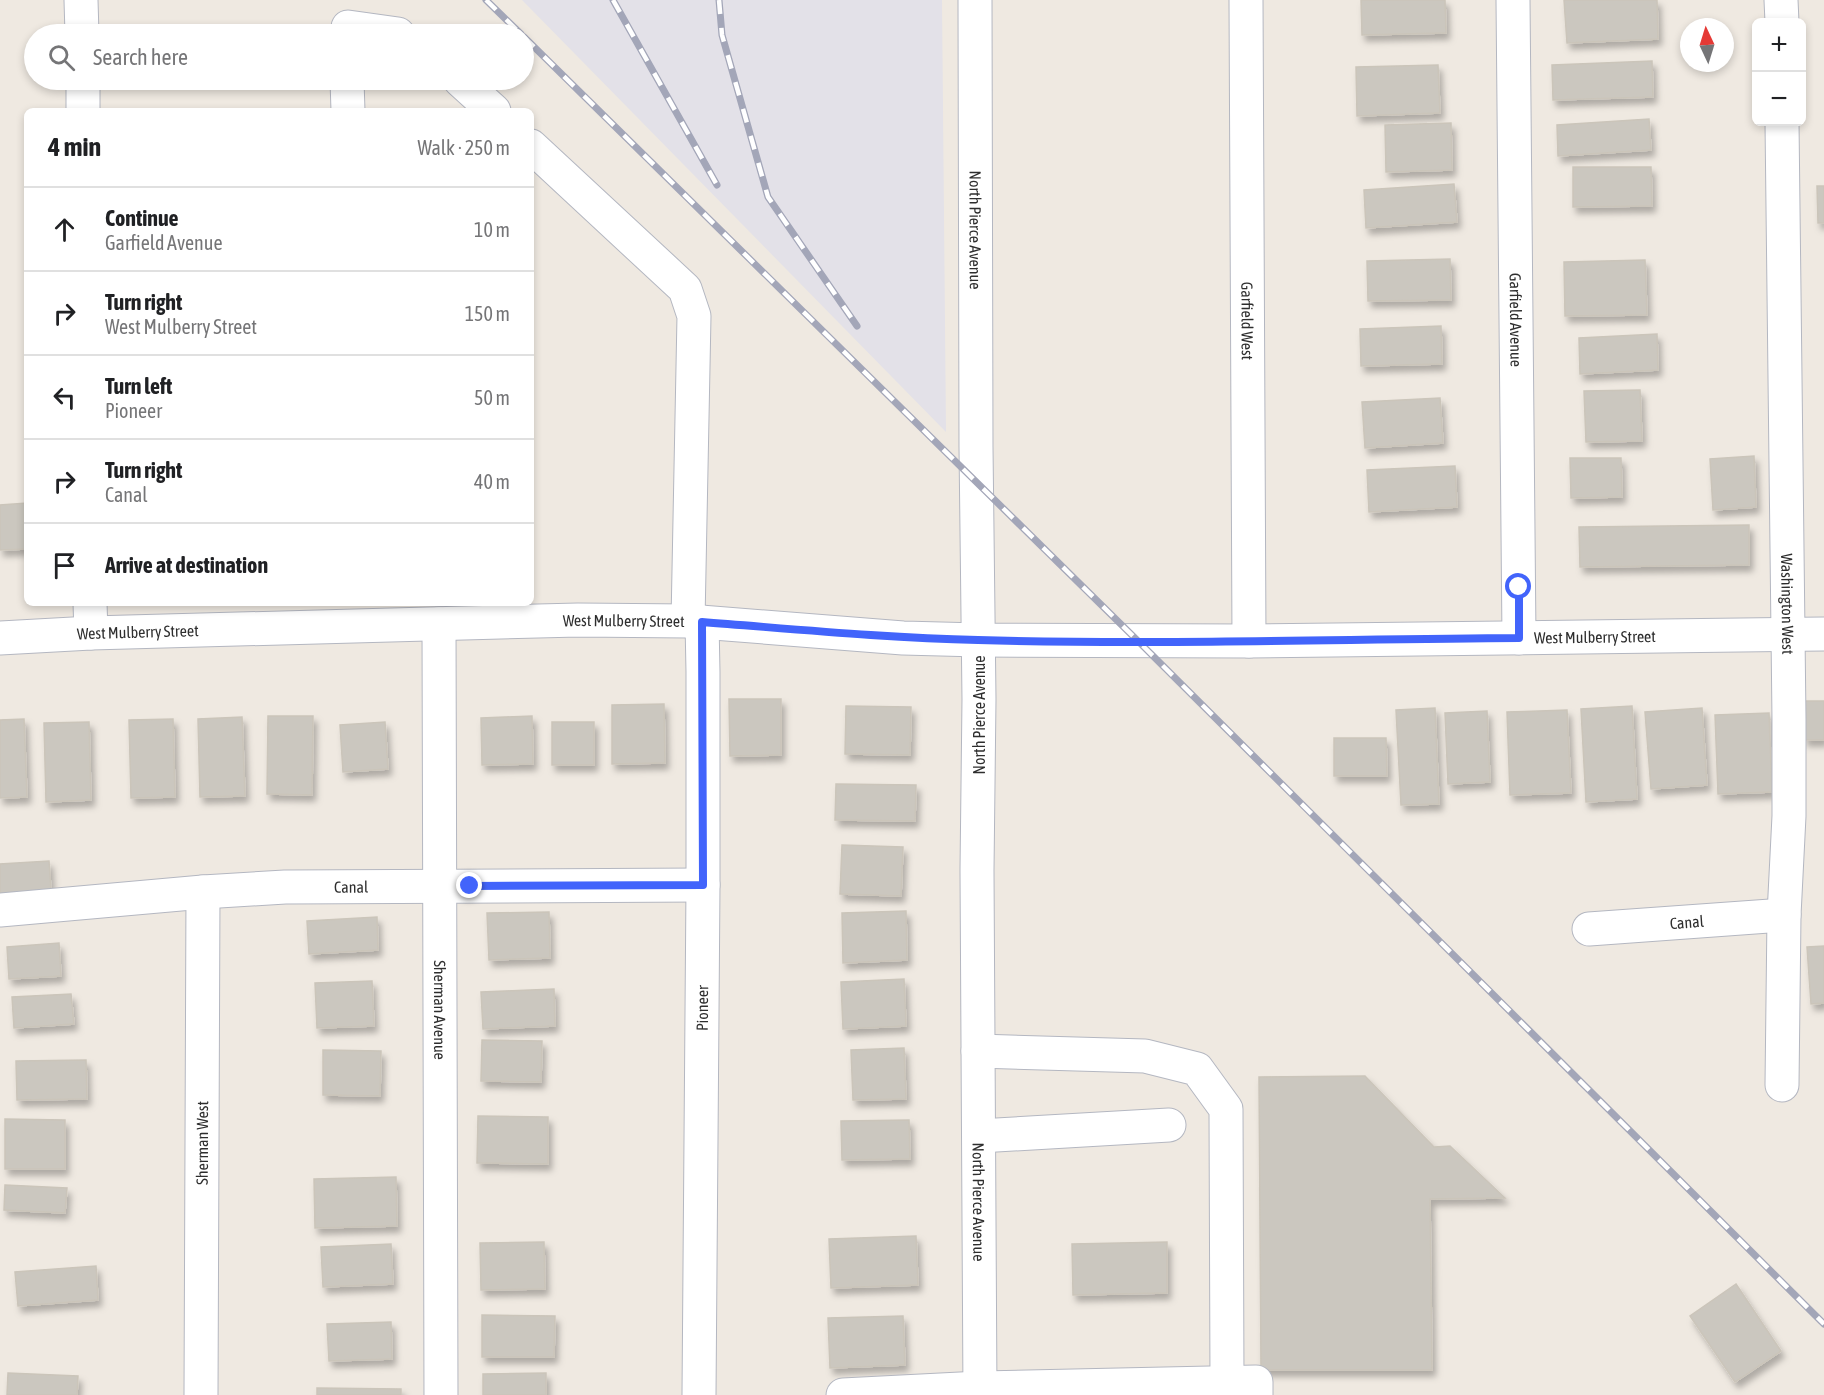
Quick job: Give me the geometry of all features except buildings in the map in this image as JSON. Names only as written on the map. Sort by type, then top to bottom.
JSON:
[{"type":"street","points":[[81,0],[82,24]]},
{"type":"street","name":"North Pierce Avenue","points":[[975,0],[980,1392]]},
{"type":"street","name":"Garfield West","points":[[1246,0],[1249,641]]},
{"type":"street","name":"Garfield Avenue","points":[[1513,0],[1519,638]]},
{"type":"street","points":[[1781,0],[1782,18]]},
{"type":"street","points":[[82,90],[83,108]]},
{"type":"street","points":[[347,90],[348,108]]},
{"type":"street","points":[[471,90],[491,108]]},
{"type":"street","name":"Washington West","points":[[1782,126],[1789,816],[1784,915],[1782,1085]]},
{"type":"street","name":"Pioneer","points":[[534,149],[685,289],[694,316],[695,621],[703,885],[699,1395]]},
{"type":"street","name":"West Mulberry Street","points":[[0,638],[91,618],[360,615],[439,624],[578,620],[695,621],[903,638],[979,640],[1249,641],[1824,634]]},
{"type":"street","name":"Sherman Avenue","points":[[439,624],[441,1395]]},
{"type":"street","name":"Canal","points":[[0,910],[285,887],[703,885]]},
{"type":"street","name":"Sherman West","points":[[201,1395],[203,892]]},
{"type":"street","name":"Canal","points":[[1588,929],[1784,915]]},
{"type":"street","points":[[843,1395],[1246,1387],[1226,1108],[1197,1068],[1145,1056],[978,1051]]},
{"type":"street","points":[[979,1136],[1169,1125]]},
{"type":"shaded area","points":[[522,0],[942,0],[946,432]]},
{"type":"railway","points":[[486,0],[511,24]]},
{"type":"railway","points":[[613,0],[717,185]]},
{"type":"railway","points":[[719,0],[722,35],[768,197],[857,326]]},
{"type":"railway","points":[[534,47],[1139,642],[1824,1324]]},
{"type":"route","points":[[470,886],[703,885],[702,622],[903,638],[979,640],[1139,642],[1519,638],[1519,587]]}]
